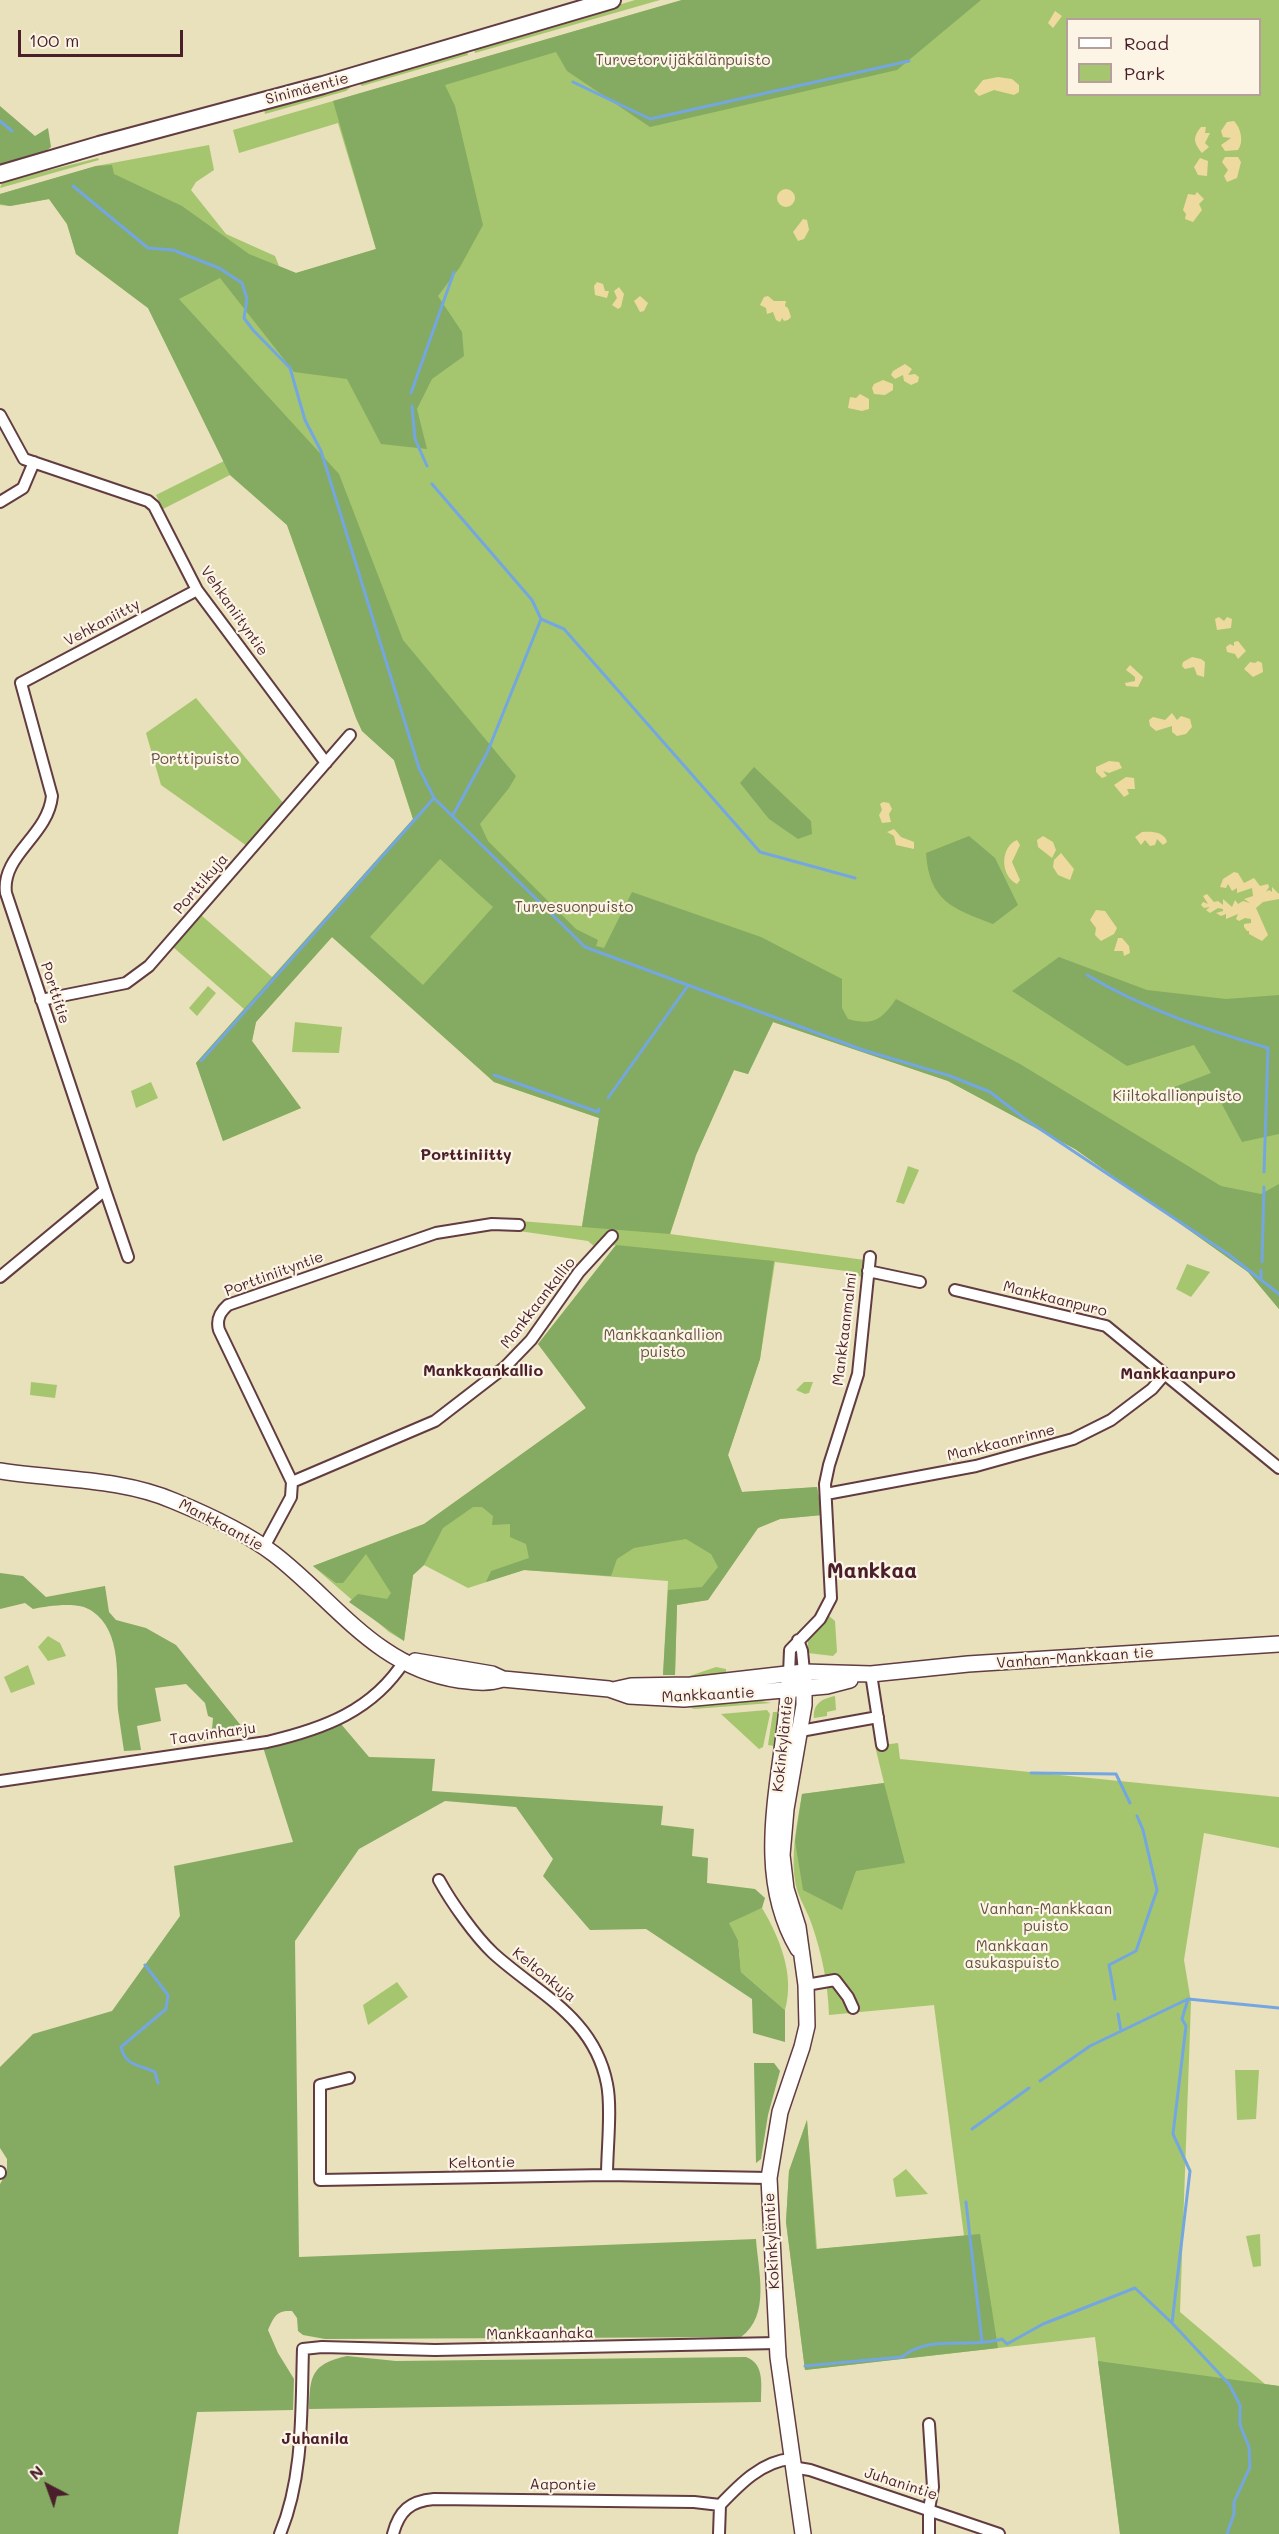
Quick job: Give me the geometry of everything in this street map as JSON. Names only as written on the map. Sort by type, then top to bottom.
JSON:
[{"type":"main road","name":"Sinimäentie","points":[[0,174],[99,144],[323,86],[612,0]]},
{"type":"main road","name":"Mankkaantie","points":[[0,1472],[123,1487],[171,1500],[264,1547],[355,1629],[405,1660],[492,1674],[503,1679],[613,1690],[631,1686],[797,1681]]},
{"type":"main road","name":"Vanhan-Mankkaan tie","points":[[797,1681],[827,1686],[871,1674],[968,1664],[1279,1644]]},
{"type":"main road","name":"Kokinkyläntie","points":[[797,1681],[793,1732],[772,1832],[772,1871],[776,1899],[788,1933],[800,1952],[806,1985],[804,2038],[780,2112],[769,2178],[777,2343],[803,2534]]},
{"type":"street","name":"Vehkaniityntie","points":[[0,415],[24,459],[148,501],[159,513],[197,590],[326,763]]},
{"type":"street","points":[[0,502],[23,488],[34,462]]},
{"type":"street","name":"Vehkaniitty","points":[[21,683],[197,590]]},
{"type":"street","name":"Porttitie","points":[[21,683],[45,767],[51,804],[45,823],[9,869],[5,882],[41,1000],[128,1257]]},
{"type":"street","name":"Porttikuja","points":[[41,1000],[126,983],[149,966],[350,735]]},
{"type":"street","points":[[0,1277],[105,1190]]},
{"type":"street","name":"Porttiniityntie","points":[[292,1482],[219,1330],[217,1323],[222,1311],[228,1305],[435,1233],[492,1224],[519,1225]]},
{"type":"street","name":"Mankkaankallio","points":[[292,1482],[423,1427],[487,1381],[526,1346],[579,1272],[612,1236]]},
{"type":"street","name":"Mankkaanmalmi","points":[[797,1681],[790,1650],[820,1619],[831,1598],[826,1494],[829,1465],[858,1374],[870,1257]]},
{"type":"street","points":[[868,1271],[920,1282]]},
{"type":"street","name":"Mankkaanpuro","points":[[955,1290],[1106,1326],[1279,1468]]},
{"type":"street","name":"Mankkaanrinne","points":[[826,1494],[966,1468],[1073,1439],[1111,1420],[1152,1389],[1164,1375]]},
{"type":"street","points":[[264,1547],[291,1497],[292,1482]]},
{"type":"street","name":"Taavinharju","points":[[0,1781],[302,1734],[336,1721],[374,1698],[390,1682],[405,1660]]},
{"type":"street","points":[[871,1674],[882,1745]]},
{"type":"street","points":[[793,1732],[878,1717]]},
{"type":"street","name":"Keltonkuja","points":[[439,1880],[491,1951],[525,1980],[555,2000],[578,2023],[589,2039],[607,2084],[607,2175]]},
{"type":"street","points":[[806,1985],[836,1980],[848,1996],[853,2008]]},
{"type":"street","name":"Keltontie","points":[[349,2078],[320,2085],[320,2180],[607,2175],[769,2178]]},
{"type":"street","name":"Mankkaanhaka","points":[[280,2534],[292,2500],[298,2468],[303,2349],[322,2347],[435,2350],[777,2343]]},
{"type":"street","points":[[928,2534],[928,2509],[933,2487],[929,2424]]},
{"type":"street","points":[[719,2534],[720,2505],[763,2468],[781,2460],[792,2463]]},
{"type":"street","name":"Juhanintie","points":[[792,2463],[999,2534]]},
{"type":"street","name":"Aapontie","points":[[393,2534],[397,2519],[406,2507],[421,2500],[478,2498],[720,2505]]},
{"type":"green space","points":[[635,0],[660,0],[475,53],[474,49]]},
{"type":"green space","points":[[682,0],[1279,0],[1279,1309],[1248,1272],[1075,1149],[948,1081],[773,1022],[748,1074],[734,1070],[696,1155],[670,1234],[865,1260],[862,1278],[854,1272],[775,1262],[760,1359],[728,1455],[742,1492],[817,1487],[822,1515],[780,1519],[758,1528],[708,1600],[677,1605],[675,1675],[663,1675],[668,1581],[524,1570],[468,1588],[424,1565],[413,1575],[404,1641],[389,1632],[313,1566],[424,1524],[586,1408],[538,1344],[616,1245],[595,1247],[588,1241],[519,1231],[520,1221],[582,1226],[599,1118],[494,1082],[332,937],[256,1022],[252,1041],[301,1108],[223,1141],[196,1063],[244,1009],[173,947],[201,915],[272,977],[413,819],[394,760],[362,731],[356,718],[287,525],[230,475],[163,509],[156,495],[224,461],[148,308],[76,254],[67,224],[49,199],[10,206],[0,205],[0,194],[96,166],[209,145],[214,170],[196,182],[191,190],[226,234],[275,256],[279,266],[296,273],[376,249],[338,123],[239,153],[233,130]]},
{"type":"green space","name":"Turvesuonpuisto","points":[[682,0],[981,0],[897,70],[650,127],[567,71],[556,52],[445,85],[455,106],[483,225],[460,267],[438,296],[462,332],[464,356],[432,379],[417,409],[427,449],[381,444],[347,379],[294,372],[220,278],[179,299],[339,474],[403,640],[516,776],[480,824],[488,841],[576,929],[598,940],[596,946],[604,948],[632,892],[761,937],[842,979],[842,1008],[848,1019],[864,1022],[876,1020],[896,999],[1020,1064],[1221,1186],[1261,1194],[1279,1184],[1279,1309],[1248,1272],[1075,1149],[948,1081],[773,1022],[748,1074],[734,1070],[696,1155],[670,1234],[582,1227],[599,1118],[494,1082],[332,937],[256,1022],[252,1041],[301,1108],[223,1141],[196,1063],[413,819],[394,760],[362,731],[356,718],[287,525],[230,475],[148,308],[76,254],[67,224],[49,199],[10,206],[0,204],[0,194],[96,166],[112,165],[114,174],[182,206],[249,254],[296,273],[376,249],[333,101]],"holes":[[[440,859],[493,907],[423,985],[370,937]]]},
{"type":"green space","points":[[467,51],[468,55],[362,86],[359,83],[388,71]]},
{"type":"green space","points":[[353,85],[346,91],[265,114],[264,110],[327,90]]},
{"type":"green space","points":[[0,106],[35,136],[48,128],[51,147],[39,157],[0,168]]},
{"type":"green space","points":[[98,158],[99,160],[0,188],[2,182]]},
{"type":"green space","name":"Porttipuisto","points":[[196,698],[284,804],[247,846],[161,785],[146,733]]},
{"type":"green space","points":[[754,767],[811,821],[812,834],[798,839],[769,819],[740,783]]},
{"type":"green space","points":[[969,836],[995,858],[1018,905],[993,924],[955,908],[946,901],[938,893],[928,869],[926,853]]},
{"type":"green space","name":"Kiiltokallionpuisto","points":[[1059,957],[1147,990],[1226,999],[1279,995],[1279,1134],[1242,1142],[1217,1095],[1176,1100],[1169,1089],[1211,1073],[1194,1045],[1127,1066],[1012,991]]},
{"type":"green space","points":[[208,986],[216,993],[197,1016],[189,1008]]},
{"type":"green space","points":[[295,1022],[342,1027],[339,1053],[292,1052]]},
{"type":"green space","points":[[151,1082],[158,1098],[136,1108],[131,1091]]},
{"type":"green space","points":[[908,1166],[919,1170],[904,1204],[896,1202]]},
{"type":"green space","name":"Mankkaankallion puisto","points":[[616,1245],[774,1261],[760,1359],[728,1455],[742,1492],[817,1487],[822,1515],[780,1519],[758,1528],[708,1600],[677,1605],[675,1675],[663,1675],[668,1590],[702,1587],[718,1567],[711,1554],[686,1539],[634,1548],[617,1559],[611,1576],[524,1570],[486,1582],[491,1571],[529,1558],[526,1544],[510,1537],[510,1524],[492,1525],[493,1516],[482,1507],[473,1507],[443,1528],[424,1565],[413,1575],[404,1641],[349,1602],[358,1594],[387,1599],[391,1593],[366,1554],[343,1583],[336,1583],[313,1566],[424,1524],[586,1408],[538,1344]]},
{"type":"green space","points":[[1187,1264],[1210,1272],[1191,1297],[1176,1289]]},
{"type":"green space","points":[[31,1382],[57,1385],[55,1398],[30,1395]]},
{"type":"green space","points":[[804,1382],[813,1382],[809,1393],[805,1394],[796,1390]]},
{"type":"green space","points":[[0,1573],[23,1576],[46,1597],[105,1586],[109,1612],[116,1620],[146,1628],[176,1645],[247,1733],[192,1743],[198,1736],[212,1729],[213,1718],[208,1716],[205,1703],[186,1684],[155,1688],[161,1721],[137,1726],[141,1750],[124,1751],[118,1710],[116,1657],[109,1631],[102,1620],[86,1608],[71,1605],[33,1609],[25,1603],[0,1609]]},
{"type":"green space","points":[[829,1616],[835,1621],[837,1652],[833,1656],[808,1653],[808,1639]]},
{"type":"green space","points":[[48,1636],[60,1643],[66,1656],[48,1661],[38,1647]]},
{"type":"green space","points":[[28,1665],[35,1684],[11,1693],[4,1677]]},
{"type":"green space","points":[[716,1667],[726,1669],[726,1672],[714,1677],[681,1679]]},
{"type":"green space","points":[[835,1696],[836,1710],[827,1712],[827,1716],[814,1718],[815,1709],[819,1703]]},
{"type":"green space","points":[[742,1697],[771,1703],[694,1709],[687,1706]]},
{"type":"green space","points":[[767,1710],[770,1714],[763,1747],[759,1749],[721,1714]]},
{"type":"green space","points":[[773,1712],[777,1712],[781,1719],[774,1746],[768,1745]]},
{"type":"green space","points":[[341,1724],[369,1757],[435,1759],[432,1791],[663,1806],[661,1825],[694,1829],[692,1856],[708,1858],[707,1883],[755,1889],[765,1898],[762,1908],[729,1923],[738,1940],[741,1972],[785,2010],[785,2042],[753,2033],[752,1999],[646,1929],[590,1930],[543,1876],[553,1859],[516,1807],[445,1801],[359,1849],[295,1941],[299,2257],[756,2239],[760,2292],[756,2317],[741,2337],[325,2339],[303,2335],[298,2331],[297,2318],[292,2311],[282,2312],[274,2318],[268,2330],[278,2353],[294,2379],[293,2410],[197,2412],[178,2534],[0,2534],[0,2184],[7,2172],[7,2159],[0,2148],[0,2067],[33,2034],[112,2011],[180,1916],[174,1866],[293,1842],[263,1747],[304,1737]]},
{"type":"green space","name":"Vanhan-Mankkaan puisto","points":[[898,1743],[900,1759],[1279,1797],[1279,1848],[1204,1833],[1184,1960],[1191,2002],[1180,2312],[1265,2384],[1279,2386],[1279,2534],[1120,2534],[1095,2337],[805,2370],[786,2222],[789,2171],[807,2120],[817,2249],[964,2236],[934,2005],[829,2015],[822,1958],[816,1936],[797,1891],[794,1875],[795,1840],[802,1794],[884,1783],[875,1746]]},
{"type":"green space","points":[[884,1783],[905,1863],[856,1871],[842,1910],[803,1890],[795,1841],[802,1794]]},
{"type":"green space","points":[[762,1908],[780,1944],[787,1970],[788,1997],[785,2010],[741,1972],[738,1940],[728,1922]]},
{"type":"green space","points":[[397,1982],[408,1997],[368,2025],[363,2005]]},
{"type":"green space","points":[[754,2063],[774,2063],[780,2071],[768,2115],[761,2159],[756,2163]]},
{"type":"green space","points":[[1235,2070],[1259,2070],[1256,2119],[1237,2120]]},
{"type":"green space","points":[[807,2120],[816,2249],[980,2234],[998,2348],[805,2370],[786,2222],[789,2171]]},
{"type":"green space","points":[[906,2169],[928,2194],[896,2197],[893,2179]]},
{"type":"green space","points":[[1260,2234],[1261,2266],[1253,2267],[1246,2236]]},
{"type":"green space","points":[[347,2356],[396,2361],[746,2357],[756,2365],[761,2376],[761,2402],[309,2409],[310,2388],[315,2373],[326,2363]]},
{"type":"green space","points":[[1098,2361],[1279,2386],[1279,2534],[1120,2534]]},
{"type":"sand","points":[[1055,11],[1062,16],[1053,28],[1048,23]]},
{"type":"sand","points":[[998,77],[1012,79],[1019,85],[1019,92],[1014,95],[994,90],[979,96],[974,91],[983,80]]},
{"type":"sand","points":[[1234,121],[1241,135],[1240,147],[1238,150],[1225,151],[1221,145],[1231,138],[1223,137],[1221,131],[1227,122]]},
{"type":"sand","points":[[1201,127],[1206,127],[1205,133],[1210,133],[1205,143],[1209,147],[1202,153],[1195,140]]},
{"type":"sand","points":[[1225,157],[1238,157],[1241,162],[1237,178],[1227,182],[1224,176],[1228,170],[1222,162]]},
{"type":"sand","points":[[1200,158],[1208,161],[1207,176],[1198,175],[1194,167]]},
{"type":"sand","points":[[786,189],[792,192],[795,198],[792,204],[786,207],[780,204],[777,198],[780,192]]},
{"type":"sand","points":[[1197,192],[1204,199],[1199,204],[1202,210],[1193,222],[1185,219],[1186,214],[1183,210],[1188,194],[1195,195]]},
{"type":"sand","points":[[803,219],[807,220],[809,230],[804,239],[798,241],[793,232]]},
{"type":"sand","points":[[597,282],[603,284],[605,291],[609,291],[607,298],[595,295],[594,286]]},
{"type":"sand","points":[[619,287],[624,294],[621,307],[618,309],[612,305],[617,298],[614,291]]},
{"type":"sand","points":[[640,296],[648,303],[644,311],[640,312],[634,301]]},
{"type":"sand","points":[[768,296],[774,301],[786,301],[785,306],[791,317],[788,320],[784,321],[782,318],[780,322],[776,320],[773,312],[767,314],[766,308],[760,305],[764,297]]},
{"type":"sand","points":[[905,364],[912,369],[908,375],[915,374],[919,377],[918,382],[911,385],[904,381],[903,375],[895,379],[891,375],[893,371]]},
{"type":"sand","points":[[883,380],[893,384],[893,390],[885,395],[874,394],[872,388],[874,384]]},
{"type":"sand","points":[[860,394],[869,399],[869,409],[862,411],[848,408],[850,397],[856,398]]},
{"type":"sand","points":[[1219,617],[1224,621],[1227,617],[1232,619],[1231,628],[1217,630],[1215,619]]},
{"type":"sand","points":[[1238,641],[1246,651],[1238,659],[1235,654],[1227,652],[1226,647],[1230,644],[1234,646],[1234,642]]},
{"type":"sand","points":[[1192,657],[1205,662],[1204,677],[1197,675],[1194,667],[1185,669],[1182,666],[1183,662]]},
{"type":"sand","points":[[1250,662],[1262,663],[1263,672],[1253,677],[1244,669]]},
{"type":"sand","points":[[1130,665],[1143,677],[1138,687],[1126,686],[1125,683],[1135,681],[1135,677],[1126,670]]},
{"type":"sand","points":[[1172,713],[1177,720],[1181,716],[1190,719],[1192,727],[1186,734],[1177,736],[1172,732],[1172,726],[1156,731],[1150,726],[1149,720],[1153,717],[1165,720]]},
{"type":"sand","points":[[1109,761],[1119,762],[1122,768],[1109,773],[1103,771],[1107,776],[1102,778],[1096,772],[1096,767]]},
{"type":"sand","points":[[1126,777],[1134,778],[1135,789],[1127,789],[1129,794],[1124,797],[1114,785]]},
{"type":"sand","points":[[889,803],[892,809],[889,814],[891,822],[882,823],[879,815],[882,810],[880,804]]},
{"type":"sand","points":[[894,829],[901,837],[914,842],[914,849],[896,845],[894,836],[887,832]]},
{"type":"sand","points":[[1142,832],[1161,834],[1167,842],[1163,845],[1157,839],[1155,845],[1150,846],[1145,840],[1141,845],[1135,837]]},
{"type":"sand","points":[[1043,836],[1053,842],[1056,850],[1052,858],[1038,847],[1037,840]]},
{"type":"sand","points":[[1017,840],[1020,845],[1012,862],[1020,880],[1017,884],[1007,875],[1004,862],[1007,849]]},
{"type":"sand","points":[[1061,853],[1074,869],[1070,880],[1058,875],[1053,867],[1054,860]]},
{"type":"sand","points":[[1234,872],[1238,873],[1244,883],[1254,878],[1260,886],[1268,884],[1266,892],[1269,890],[1272,892],[1272,887],[1279,894],[1279,899],[1263,902],[1256,908],[1268,935],[1262,941],[1249,934],[1244,927],[1244,924],[1251,923],[1251,919],[1245,918],[1239,921],[1236,919],[1238,914],[1226,919],[1226,914],[1221,916],[1216,913],[1223,909],[1218,908],[1210,913],[1206,910],[1210,907],[1204,908],[1201,905],[1203,902],[1208,904],[1203,896],[1207,894],[1214,902],[1218,901],[1223,905],[1223,899],[1232,907],[1235,900],[1238,904],[1243,901],[1250,903],[1244,899],[1253,896],[1252,888],[1237,893],[1237,888],[1232,891],[1228,884],[1226,888],[1220,887],[1223,879]]},
{"type":"sand","points":[[1096,910],[1105,911],[1117,928],[1114,934],[1101,941],[1095,935],[1096,928],[1090,920]]},
{"type":"sand","points":[[1118,938],[1122,938],[1129,946],[1130,953],[1124,956],[1123,951],[1114,951]]},
{"type":"waterway","points":[[573,82],[650,119],[909,61]]},
{"type":"waterway","points":[[0,121],[12,131]]},
{"type":"waterway","points":[[73,186],[148,248],[173,250],[219,268],[242,283],[247,299],[244,318],[290,368],[305,420],[321,451],[419,768],[434,798],[585,947],[863,1050],[950,1076],[990,1092],[1025,1119],[1228,1254],[1279,1294]]},
{"type":"waterway","points":[[411,393],[454,272]]},
{"type":"waterway","points":[[412,406],[415,439],[427,466]]},
{"type":"waterway","points":[[432,484],[532,600],[541,619],[487,753],[453,815]]},
{"type":"waterway","points":[[541,619],[564,629],[760,852],[855,878]]},
{"type":"waterway","points":[[201,1061],[434,798]]},
{"type":"waterway","points":[[1087,975],[1152,1008],[1268,1048],[1264,1172]]},
{"type":"waterway","points":[[608,1098],[687,987]]},
{"type":"waterway","points":[[494,1075],[598,1112],[599,1109]]},
{"type":"waterway","points":[[1262,1262],[1264,1187]]},
{"type":"waterway","points":[[1261,1270],[1261,1279]]},
{"type":"waterway","points":[[1031,1773],[1116,1774],[1130,1803]]},
{"type":"waterway","points":[[1115,1999],[1109,1965],[1136,1951],[1157,1890],[1143,1830],[1137,1816]]},
{"type":"waterway","points":[[145,1965],[168,1995],[166,2009],[121,2047],[130,2061],[155,2072],[158,2083]]},
{"type":"waterway","points":[[1040,2081],[1090,2046],[1188,1999],[1279,2008]]},
{"type":"waterway","points":[[1172,2323],[1190,2171],[1173,2134],[1186,2026],[1182,2019],[1188,1999]]},
{"type":"waterway","points":[[1118,2014],[1121,2031]]},
{"type":"waterway","points":[[972,2129],[1029,2088]]},
{"type":"waterway","points":[[966,2202],[982,2342]]},
{"type":"waterway","points":[[805,2366],[902,2357],[913,2350],[937,2344],[976,2343],[1002,2339],[1007,2344],[1043,2324],[1135,2288],[1172,2323],[1229,2384],[1240,2405],[1240,2425],[1249,2447],[1250,2467],[1234,2502],[1234,2514],[1227,2534]]},
{"type":"district","name":"Porttiniitty","points":[[466,1155]]},
{"type":"district","name":"Mankkaankallio","points":[[483,1371]]},
{"type":"district","name":"Mankkaanpuro","points":[[1178,1374]]},
{"type":"district","name":"Mankkaa","points":[[872,1572]]},
{"type":"district","name":"Juhanila","points":[[315,2439]]},
{"type":"park label","name":"Turvetorvijäkälänpuisto","points":[[683,60]]},
{"type":"park label","name":"Mankkaan asukaspuisto","points":[[1012,1954]]}]
